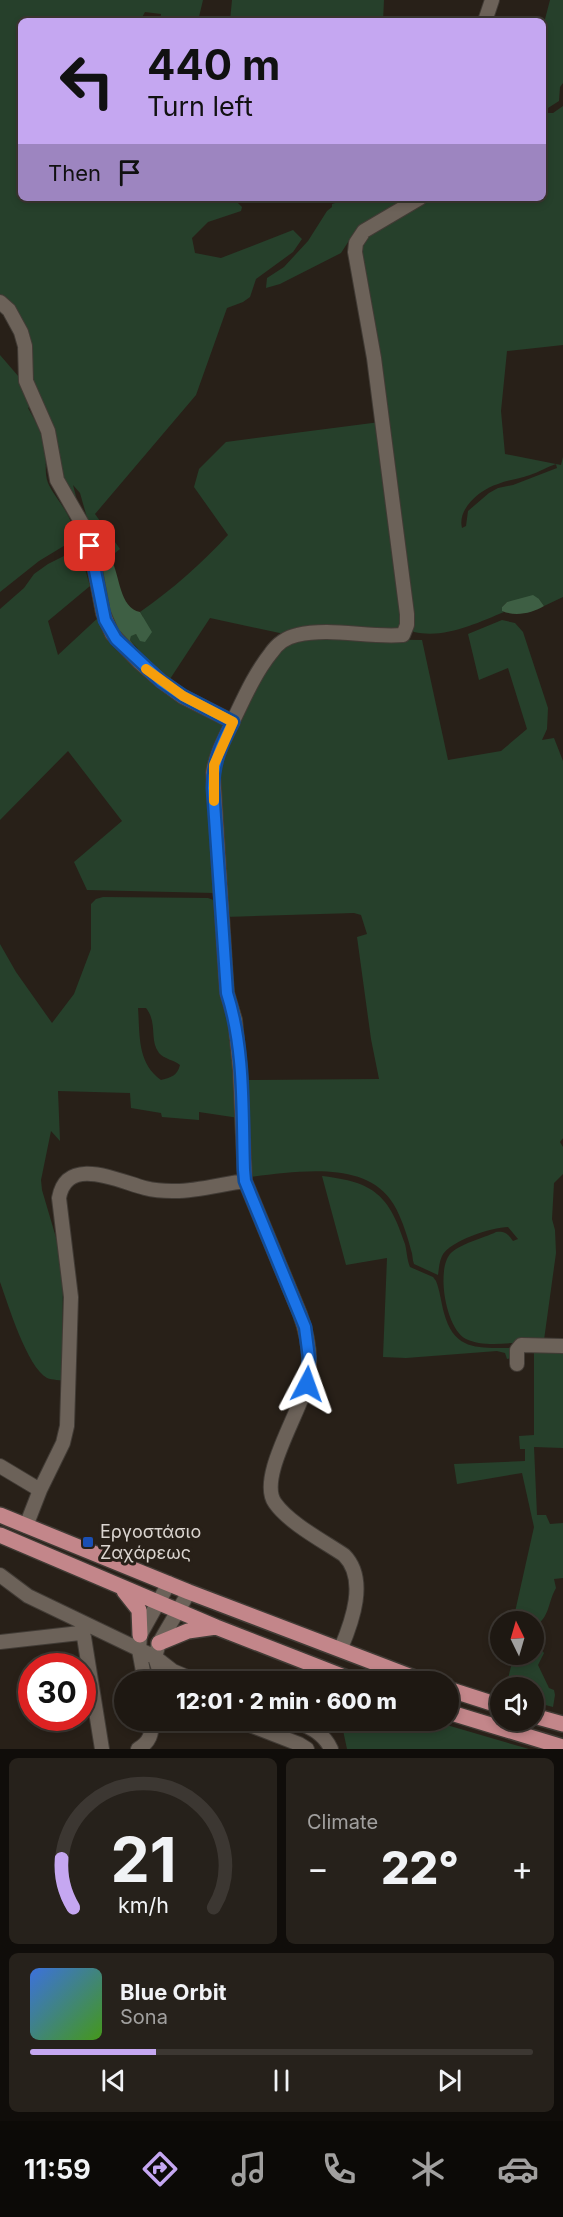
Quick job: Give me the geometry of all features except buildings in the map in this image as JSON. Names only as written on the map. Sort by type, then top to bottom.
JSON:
[{"type":"main road","points":[[0,1515],[189,1592],[398,1671]]},
{"type":"main road","points":[[0,1536],[119,1587],[178,1609],[216,1627],[329,1671]]},
{"type":"main road","points":[[119,1587],[133,1600],[138,1610],[140,1643]]},
{"type":"main road","points":[[157,1650],[188,1631],[216,1627]]},
{"type":"main road","points":[[459,1693],[490,1702]]},
{"type":"main road","points":[[459,1715],[563,1747]]},
{"type":"main road","points":[[544,1719],[563,1724]]},
{"type":"street","points":[[486,18],[492,0]]},
{"type":"street","points":[[341,1648],[351,1620],[355,1596],[355,1576],[351,1564],[344,1555],[282,1513],[274,1503],[269,1490],[274,1465],[302,1403],[309,1371],[309,1358],[305,1327],[245,1181],[240,1070],[235,1020],[227,993],[213,773],[216,756],[255,676],[271,652],[289,638],[319,632],[383,636],[403,635],[406,632],[407,614],[376,369],[355,252],[356,243],[364,231],[415,201]]},
{"type":"street","points":[[0,302],[9,310],[21,332],[25,346],[26,381],[48,431],[57,480],[88,534],[104,613],[112,633],[139,662],[161,681],[183,696],[233,722]]},
{"type":"street","points":[[26,1526],[40,1490],[63,1443],[67,1420],[71,1297],[70,1275],[58,1198],[64,1184],[76,1175],[88,1173],[146,1188],[176,1191],[245,1181]]},
{"type":"street","points":[[517,1364],[517,1350],[521,1345],[563,1346]]},
{"type":"street","points":[[0,1466],[40,1490]]},
{"type":"street","points":[[0,1575],[28,1596],[157,1650],[173,1671]]},
{"type":"street","points":[[144,1671],[140,1643],[169,1583]]},
{"type":"street","points":[[161,1671],[157,1650],[189,1592]]},
{"type":"street","points":[[0,1642],[72,1632],[80,1633],[84,1637],[102,1749]]},
{"type":"street","points":[[138,1749],[152,1734],[152,1731]]},
{"type":"street","points":[[265,1731],[307,1749]]},
{"type":"street","points":[[315,1731],[324,1738],[331,1749]]},
{"type":"green space","points":[[0,0],[203,0],[199,18],[160,18],[161,14],[145,12],[142,18],[18,18],[18,201],[237,202],[242,207],[241,211],[208,222],[192,238],[195,253],[221,258],[293,230],[302,239],[293,252],[256,279],[250,297],[227,308],[196,395],[95,514],[120,549],[110,557],[100,549],[97,553],[80,493],[73,485],[81,516],[71,503],[32,387],[28,364],[0,297]]},
{"type":"green space","points":[[232,0],[384,0],[383,18],[230,18]]},
{"type":"green space","points":[[550,0],[563,0],[563,83],[560,87],[559,101],[548,108],[546,108],[546,80],[548,80],[545,18]]},
{"type":"green space","points":[[563,106],[563,345],[507,351],[501,411],[505,454],[556,464],[561,465],[563,457],[563,597],[544,606],[539,599],[507,602],[502,607],[504,612],[449,632],[426,634],[411,630],[360,241],[420,201],[546,201],[546,113],[553,113]],"holes":[[[556,464],[557,468],[489,493],[468,511],[466,526],[462,528],[463,513],[472,500],[484,490]]]},
{"type":"green space","points":[[342,201],[409,201],[365,225],[352,236],[341,253],[280,284],[266,288],[267,278],[284,267],[308,241],[332,204]]},
{"type":"green space","points":[[0,355],[19,377],[31,406],[28,408],[43,440],[48,483],[69,518],[73,533],[72,541],[39,561],[0,592]]},
{"type":"green space","points":[[380,422],[403,610],[401,629],[289,635],[210,618],[168,682],[140,659],[138,649],[130,640],[131,635],[136,634],[139,637],[143,617],[140,612],[186,576],[228,535],[194,487],[199,469],[226,442]]},
{"type":"green space","points":[[100,549],[111,559],[124,598],[133,609],[140,612],[152,632],[145,642],[140,641],[136,634],[131,636],[130,640],[142,656],[111,627],[97,553]]},
{"type":"green space","points":[[72,552],[81,555],[90,586],[48,621],[58,655],[101,615],[105,627],[222,723],[223,729],[216,747],[215,893],[87,890],[74,862],[122,821],[68,751],[0,820],[0,609],[24,588],[34,574]]},
{"type":"green space","points":[[533,595],[544,606],[524,613],[513,614],[502,611],[502,607],[507,602]]},
{"type":"green space","points":[[502,620],[515,623],[523,632],[548,708],[547,729],[542,740],[554,738],[563,761],[563,1138],[560,1142],[563,1147],[563,1174],[554,1183],[552,1219],[556,1253],[544,1340],[484,1344],[466,1339],[453,1324],[445,1299],[446,1262],[454,1250],[496,1232],[506,1234],[513,1241],[518,1239],[508,1227],[482,1232],[453,1245],[442,1256],[438,1275],[414,1264],[405,1231],[394,1204],[377,1186],[343,1173],[304,1172],[248,1177],[245,1080],[379,1079],[357,937],[367,934],[361,915],[354,913],[225,917],[220,831],[220,762],[229,737],[277,650],[296,638],[422,640],[448,760],[501,751],[527,729],[508,668],[479,680],[468,634]]},
{"type":"green space","points":[[103,897],[208,898],[216,901],[239,1118],[199,1112],[199,1120],[162,1117],[161,1113],[131,1108],[130,1093],[58,1091],[60,1141],[51,1131],[41,1180],[57,1241],[63,1281],[62,1353],[66,1381],[47,1378],[32,1361],[25,1349],[0,1282],[0,944],[16,972],[52,1023],[74,994],[91,949],[91,904]],"holes":[[[138,1008],[146,1008],[152,1020],[156,1048],[164,1057],[180,1065],[174,1076],[161,1080],[153,1073],[141,1048]]]},
{"type":"green space","points":[[322,1176],[355,1182],[367,1187],[385,1203],[399,1227],[410,1267],[433,1277],[436,1281],[444,1313],[455,1336],[471,1346],[516,1348],[514,1357],[507,1359],[505,1353],[497,1351],[406,1358],[383,1357],[387,1258],[346,1265]]},
{"type":"green space","points":[[534,1347],[563,1349],[563,1448],[534,1447],[537,1515],[546,1515],[550,1524],[563,1523],[563,1578],[554,1579],[556,1588],[544,1617],[544,1611],[515,1611],[534,1527],[522,1473],[457,1484],[454,1464],[525,1461],[525,1449],[520,1449],[519,1436],[534,1435]]},
{"type":"green space","points":[[511,1665],[538,1665],[544,1677],[508,1677]]},
{"type":"green space","points":[[544,1678],[549,1688],[554,1690],[553,1707],[544,1705]]},
{"type":"green space","points":[[459,1729],[529,1749],[347,1749],[343,1731],[459,1731]]},
{"type":"slow traffic","points":[[146,669],[183,696],[233,722],[216,756],[213,773],[214,801]]},
{"type":"place","name":"Εργοστάσιο Ζαχάρεως","points":[[88,1542]]},
{"type":"route","points":[[90,546],[105,620],[116,639],[161,681],[183,696],[233,722],[216,756],[213,788],[227,993],[235,1020],[240,1070],[245,1181],[305,1327],[309,1358],[307,1384]]}]
